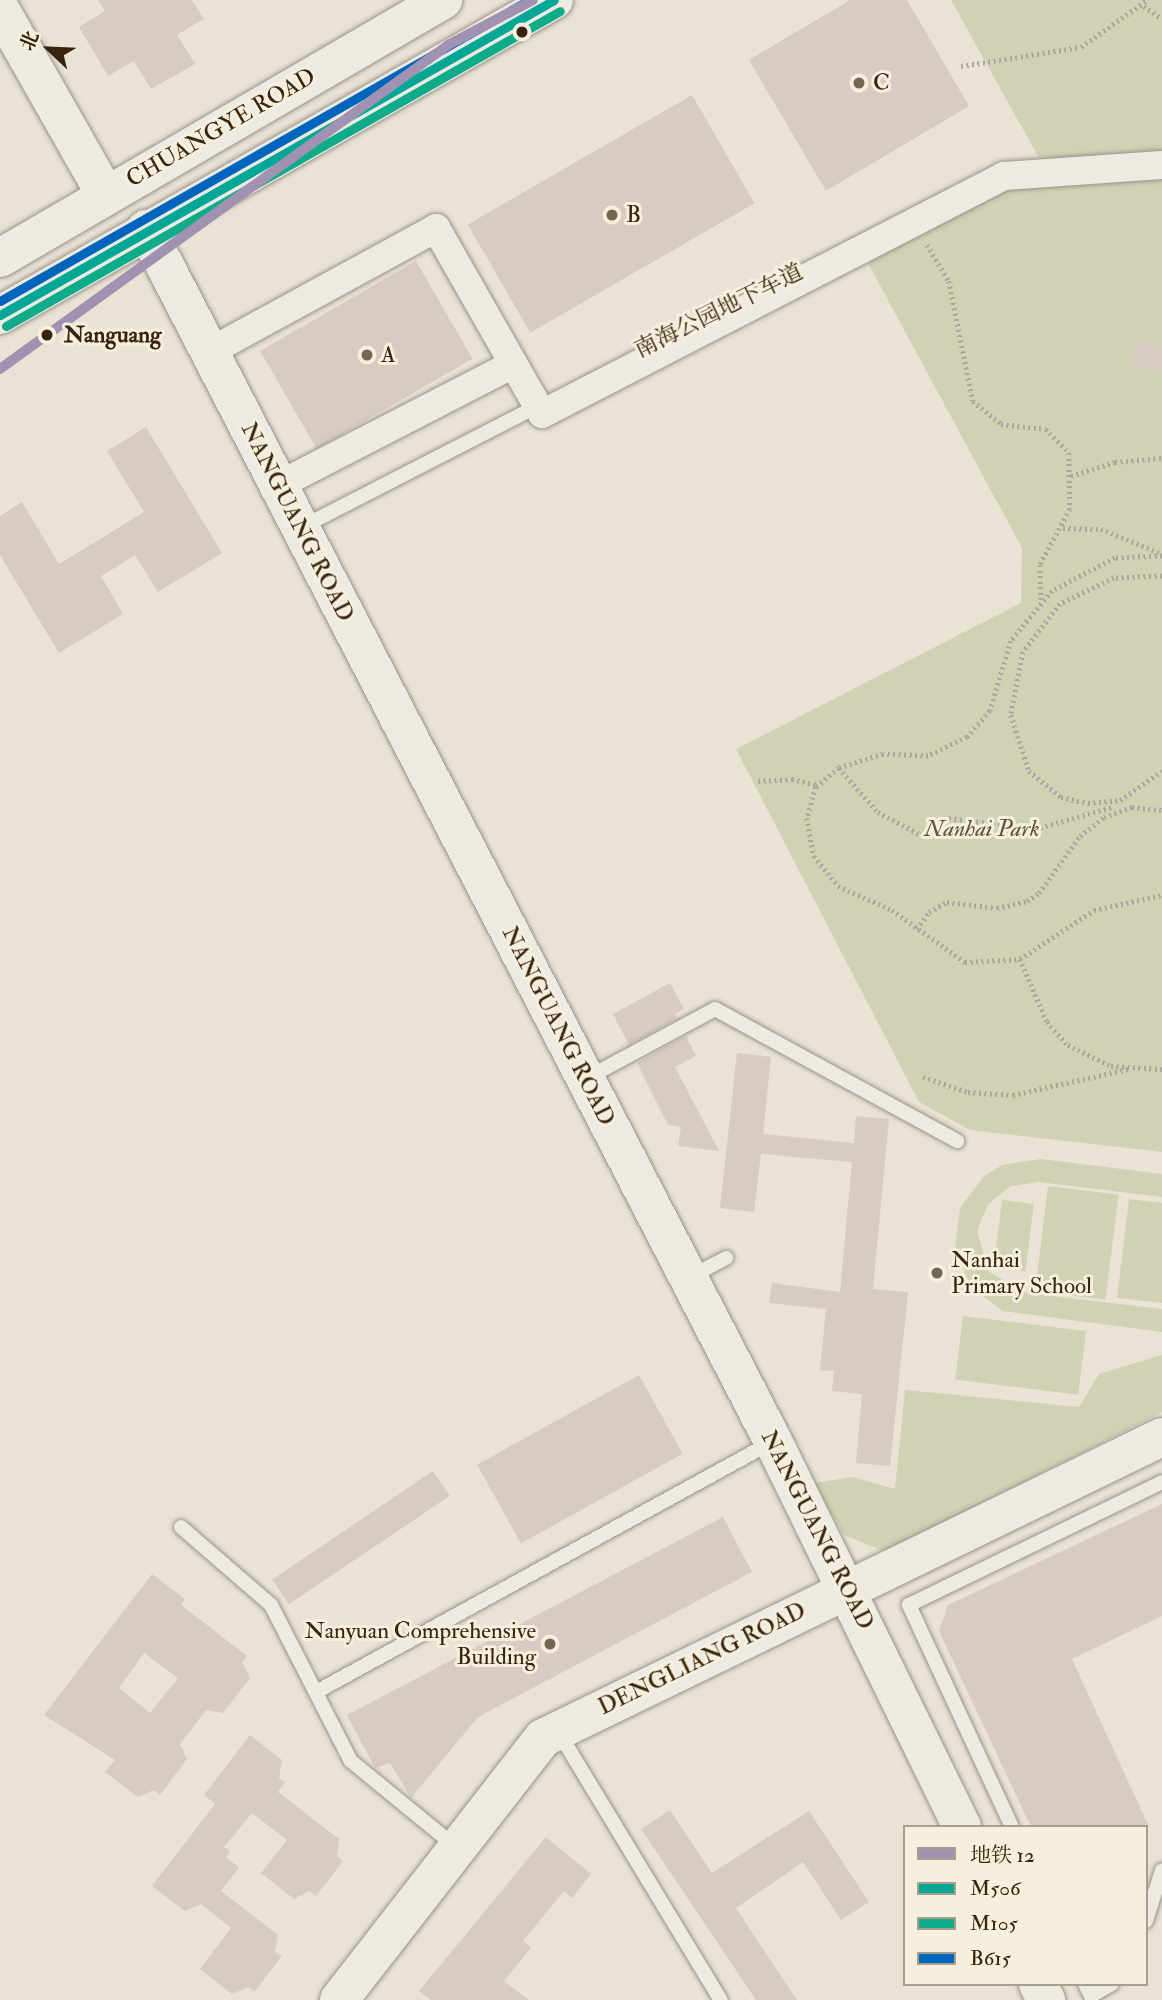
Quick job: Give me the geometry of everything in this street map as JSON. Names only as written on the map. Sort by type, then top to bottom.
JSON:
[{"type":"main road","name":"CHUANGYE ROAD","points":[[0,258],[105,194],[443,0]]},
{"type":"main road","points":[[0,315],[146,229],[554,0]]},
{"type":"main road","points":[[0,9],[105,194]]},
{"type":"main road","name":"NANGUANG ROAD","points":[[146,229],[773,1441],[848,1588],[961,1825]]},
{"type":"main road","name":"DENGLIANG ROAD","points":[[339,2000],[531,1749],[557,1729],[1162,1437]]},
{"type":"street","points":[[209,352],[436,228],[542,415],[1004,176],[1162,164]]},
{"type":"street","points":[[278,486],[513,364]]},
{"type":"lane","name":"南海公园地下车道","points":[[299,528],[915,209],[986,185],[1034,177],[1162,178]]},
{"type":"lane","points":[[586,1079],[715,1009],[957,1141]]},
{"type":"lane","points":[[689,1278],[726,1258]]},
{"type":"lane","points":[[316,1692],[773,1441]]},
{"type":"lane","points":[[1011,1825],[909,1605],[1162,1482]]},
{"type":"lane","points":[[181,1527],[271,1605],[351,1761],[455,1846]]},
{"type":"lane","points":[[557,1729],[720,2000]]},
{"type":"lane","points":[[1148,1915],[1162,1870]]},
{"type":"lane","points":[[1086,1986],[1091,1996],[1108,1986]]},
{"type":"path","points":[[961,65],[1082,47],[1144,6],[1147,0]]},
{"type":"path","points":[[1144,6],[1162,19]]},
{"type":"path","points":[[914,223],[949,281],[973,401],[1001,424],[1034,425],[1055,435],[1069,453],[1071,476],[1063,528],[1040,565],[1041,602]]},
{"type":"path","points":[[1071,476],[1115,462],[1162,458]]},
{"type":"path","points":[[1063,528],[1101,529],[1162,555]]},
{"type":"path","points":[[1162,555],[1137,553],[1093,566],[1041,602],[1011,641],[990,711],[967,737],[928,756],[883,754],[839,768],[818,785],[807,818],[820,867],[838,886],[892,910],[965,962],[1020,959],[1094,910],[1162,895]]},
{"type":"path","points":[[1162,576],[1114,578],[1077,592],[1033,633],[1016,672],[1011,715],[1029,771],[1061,797],[1109,802],[1135,793],[1162,772]]},
{"type":"path","points":[[839,768],[878,812],[921,835],[949,818],[1035,829],[1114,810],[1147,806],[1162,810]]},
{"type":"path","points":[[758,781],[792,779],[818,785]]},
{"type":"path","points":[[1109,802],[1114,810]]},
{"type":"path","points":[[917,929],[929,912],[947,902],[997,908],[1027,901],[1039,893],[1080,836],[1114,810]]},
{"type":"path","points":[[1020,959],[1057,1035],[1095,1060],[1128,1069]]},
{"type":"path","points":[[923,1077],[968,1092],[1013,1095],[1128,1069],[1162,1069]]},
{"type":"green space","name":"Nanhai Park","points":[[951,0],[1162,0],[1162,1152],[970,1130],[919,1102],[736,749],[1021,603],[1022,548],[868,263],[1043,165]]},
{"type":"green space","points":[[1041,1159],[1162,1174],[1162,1197],[1039,1182],[1011,1186],[988,1204],[977,1231],[989,1272],[1026,1293],[1162,1309],[1162,1332],[1003,1311],[971,1287],[955,1249],[960,1208],[984,1176],[1002,1165]]},
{"type":"green space","points":[[1048,1186],[1118,1195],[1106,1300],[1035,1291]]},
{"type":"green space","points":[[1129,1199],[1162,1203],[1162,1303],[1117,1298]]},
{"type":"green space","points":[[1002,1200],[1034,1204],[1025,1271],[994,1267]]},
{"type":"green space","points":[[963,1316],[1086,1331],[1078,1395],[955,1380]]},
{"type":"green space","points":[[1162,1355],[1162,1412],[886,1552],[844,1535],[814,1483],[853,1477],[895,1489],[905,1390],[1079,1407],[1099,1374]]},
{"type":"building","points":[[98,0],[192,0],[204,19],[177,35],[195,64],[151,89],[134,61],[108,76],[79,27],[105,11]]},
{"type":"building","name":"C","points":[[850,0],[907,0],[969,106],[826,191],[749,60]]},
{"type":"building","name":"B","points":[[692,95],[754,203],[530,333],[468,224]]},
{"type":"building","name":"A","points":[[416,261],[472,359],[317,449],[260,351]]},
{"type":"building","points":[[1136,340],[1162,347],[1162,372],[1130,363]]},
{"type":"building","points":[[146,427],[222,553],[158,592],[135,555],[101,576],[123,614],[59,653],[0,555],[0,516],[22,502],[59,564],[102,538],[144,512],[107,451]]},
{"type":"building","points":[[670,983],[684,1009],[675,1014],[677,1019],[629,1045],[613,1014]]},
{"type":"building","points":[[686,1036],[696,1056],[675,1067],[719,1151],[678,1146],[681,1127],[668,1125],[640,1069],[638,1062]]},
{"type":"building","points":[[737,1053],[771,1057],[763,1134],[854,1143],[856,1116],[889,1119],[873,1289],[908,1292],[890,1466],[856,1463],[862,1394],[832,1391],[834,1371],[820,1370],[826,1309],[769,1303],[772,1283],[840,1292],[852,1162],[761,1154],[754,1212],[720,1208]]},
{"type":"building","points":[[639,1375],[683,1454],[521,1543],[477,1465]]},
{"type":"building","points":[[433,1471],[450,1496],[289,1604],[272,1579]]},
{"type":"building","points":[[1162,1504],[1162,1616],[1072,1659],[1149,1827],[1030,1825],[939,1631],[948,1605]]},
{"type":"building","name":"Nanyuan Comprehensive Building","points":[[723,1517],[752,1572],[478,1717],[411,1798],[390,1763],[375,1768],[347,1715]]},
{"type":"building","points":[[152,1574],[185,1599],[181,1605],[247,1656],[242,1662],[250,1678],[223,1713],[206,1710],[180,1744],[187,1759],[160,1795],[154,1790],[138,1797],[105,1772],[115,1760],[44,1715]],"holes":[[[144,1653],[178,1678],[150,1713],[119,1688]]]},
{"type":"building","points":[[250,1735],[282,1760],[279,1778],[285,1782],[278,1792],[339,1839],[337,1856],[343,1861],[316,1896],[309,1891],[294,1899],[261,1873],[287,1840],[252,1813],[224,1847],[230,1851],[226,1858],[239,1867],[221,1891],[278,1935],[275,1952],[282,1956],[254,1992],[248,1987],[232,1994],[200,1969],[231,1928],[201,1904],[185,1911],[152,1886],[215,1804],[204,1795]]},
{"type":"building","points":[[670,1810],[712,1873],[809,1811],[869,1902],[841,1920],[803,1862],[736,1908],[797,2000],[756,2000],[641,1829]]},
{"type":"building","points":[[546,1837],[591,1874],[572,1898],[564,1891],[523,1941],[531,1948],[504,1981],[529,2000],[431,2000],[419,1991]]},
{"type":"metro line","name":"12","points":[[0,369],[448,45],[533,0]]},
{"type":"transit line","name":"B615","points":[[0,301],[529,0]]},
{"type":"transit line","name":"M506","points":[[0,315],[554,0]]},
{"type":"transit line","name":"M105","points":[[6,326],[560,11]]},
{"type":"place","name":"C","points":[[859,83]]},
{"type":"place","name":"B","points":[[612,215]]},
{"type":"place","name":"Nanguang","points":[[47,335]]},
{"type":"place","name":"A","points":[[367,355]]},
{"type":"place","name":"Nanhai Primary School","points":[[937,1273]]},
{"type":"place","name":"Nanyuan Comprehensive Building","points":[[550,1644]]}]
